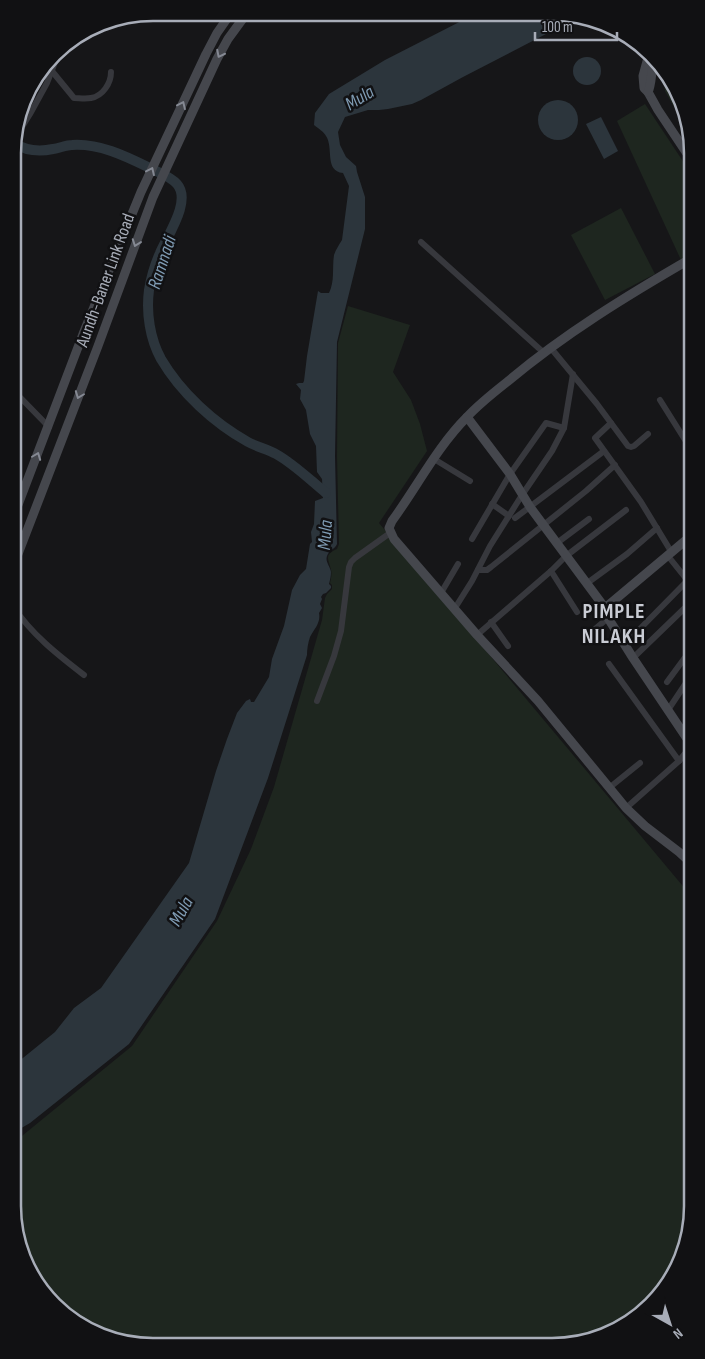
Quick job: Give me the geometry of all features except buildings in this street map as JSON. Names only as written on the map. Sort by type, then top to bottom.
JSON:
[{"type":"street","name":"Aundh-Baner Link Road","points":[[21,498],[83,334],[141,192],[206,54],[225,22]]},
{"type":"street","name":"Aundh-Baner Link Road","points":[[21,546],[102,337],[153,197],[228,39],[241,22]]},
{"type":"street","points":[[646,61],[644,67],[644,88],[684,149]]},
{"type":"street","points":[[648,92],[651,86],[650,76],[652,68]]},
{"type":"street","points":[[51,70],[74,98],[92,98],[101,94],[109,84],[111,72]]},
{"type":"street","points":[[26,121],[47,83],[48,74]]},
{"type":"street","points":[[422,242],[573,374],[630,447],[634,446],[648,434]]},
{"type":"street","points":[[683,853],[645,826],[626,808],[538,701],[477,635],[394,539],[390,534],[389,528],[442,447],[467,417],[547,350],[619,302],[684,263]]},
{"type":"street","points":[[83,334],[102,337]]},
{"type":"street","points":[[455,608],[490,546],[512,517],[522,495],[552,451],[564,428],[573,374]]},
{"type":"street","points":[[21,398],[49,427],[66,430]]},
{"type":"street","points":[[660,400],[684,438]]},
{"type":"street","points":[[467,417],[510,474],[522,495],[556,543],[605,608],[608,618],[633,658],[683,733]]},
{"type":"street","points":[[472,539],[510,474],[546,423],[564,428]]},
{"type":"street","points":[[611,423],[595,438],[641,502],[670,554],[684,574]]},
{"type":"street","points":[[512,517],[530,507],[604,451]]},
{"type":"street","points":[[434,459],[470,480]]},
{"type":"street","points":[[478,570],[491,568],[615,466]]},
{"type":"street","points":[[492,504],[512,517]]},
{"type":"street","points":[[477,635],[566,556],[626,510]]},
{"type":"street","points":[[556,543],[588,519]]},
{"type":"street","points":[[586,584],[627,554],[657,528]]},
{"type":"street","points":[[317,701],[341,631],[351,562],[390,534]]},
{"type":"street","points":[[605,608],[684,542]]},
{"type":"street","points":[[441,593],[458,564]]},
{"type":"street","points":[[551,571],[578,612]]},
{"type":"street","points":[[625,644],[684,589]]},
{"type":"street","points":[[633,658],[684,609]]},
{"type":"street","points":[[21,618],[59,656],[84,675]]},
{"type":"street","points":[[588,635],[608,618]]},
{"type":"street","points":[[491,622],[508,646]]},
{"type":"street","points":[[667,682],[684,660]]},
{"type":"street","points":[[609,664],[679,761]]},
{"type":"street","points":[[668,710],[683,687]]},
{"type":"street","points":[[626,808],[683,756]]},
{"type":"street","points":[[609,788],[640,764]]},
{"type":"shaded area","points":[[664,85],[675,107],[674,107],[665,91]]},
{"type":"shaded area","points":[[645,104],[684,163],[684,258],[681,260],[617,121]]},
{"type":"shaded area","points":[[621,208],[655,274],[605,300],[571,235]]},
{"type":"shaded area","points":[[348,306],[410,325],[393,372],[411,400],[427,451],[379,523],[683,887],[683,1223],[674,1256],[656,1286],[632,1310],[610,1324],[594,1331],[569,1337],[551,1338],[136,1337],[103,1328],[73,1310],[49,1286],[35,1264],[28,1248],[22,1223],[21,1137],[132,1046],[217,921],[251,849],[274,787],[322,620],[325,598],[332,589],[328,556],[337,549],[339,544],[337,456],[338,343]]},
{"type":"water","name":"Mula","points":[[461,21],[551,21],[570,23],[412,104],[388,109],[368,110],[345,117],[338,132],[340,145],[346,157],[356,166],[365,197],[365,229],[337,342],[335,456],[337,544],[327,556],[331,572],[329,584],[331,588],[321,597],[320,604],[322,608],[319,613],[319,620],[310,637],[307,655],[268,778],[215,919],[129,1044],[21,1128],[21,1060],[55,1032],[74,1008],[101,988],[189,863],[216,771],[237,713],[246,701],[250,699],[251,702],[254,702],[269,677],[272,659],[284,626],[292,590],[300,575],[306,569],[310,544],[312,542],[311,532],[314,524],[315,501],[323,498],[322,479],[317,472],[316,446],[310,434],[306,410],[300,399],[301,390],[296,384],[303,383],[304,381],[318,291],[329,293],[331,288],[334,255],[342,240],[349,186],[343,173],[333,168],[331,164],[326,136],[314,125],[315,113],[329,94],[385,60]]},
{"type":"water","points":[[587,57],[597,61],[601,71],[597,81],[587,85],[577,81],[573,71],[577,61]]},
{"type":"water","points":[[558,100],[572,106],[578,120],[572,134],[558,140],[544,134],[538,120],[544,106]]},
{"type":"water","points":[[601,117],[618,151],[604,159],[586,124]]},
{"type":"waterway","name":"Ramnadi","points":[[21,147],[38,151],[67,145],[94,146],[125,156],[163,174],[177,184],[181,191],[180,209],[156,262],[149,290],[150,326],[157,351],[178,384],[199,406],[235,434],[283,458],[326,493]]},
{"type":"district","name":"PIMPLE NILAKH","points":[[614,622]]}]
